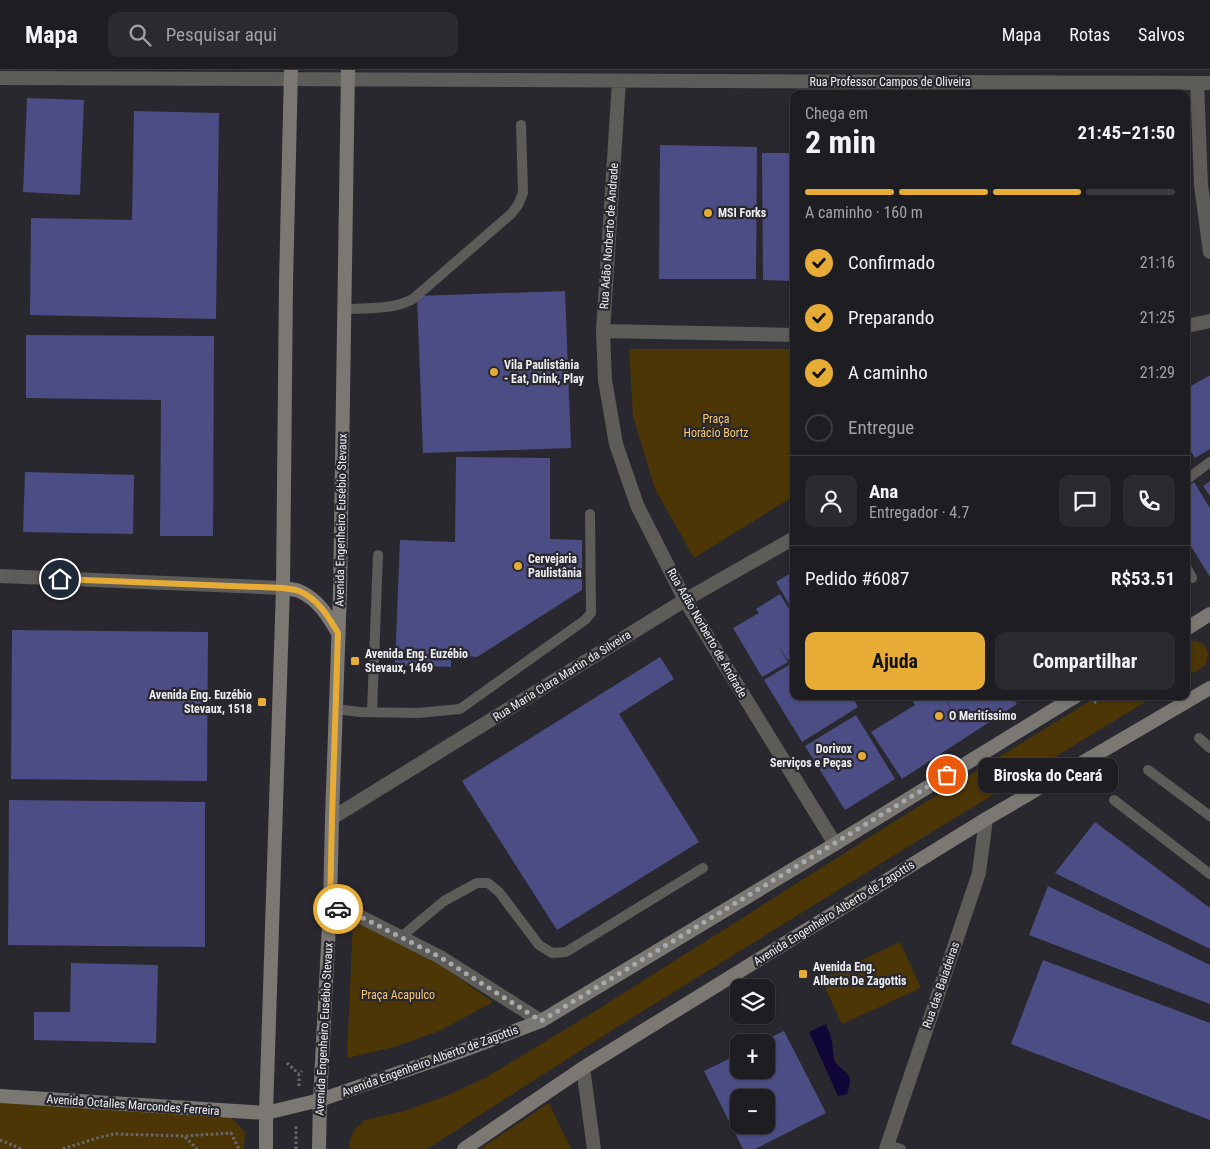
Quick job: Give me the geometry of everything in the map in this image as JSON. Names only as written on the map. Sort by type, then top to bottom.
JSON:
[{"type":"main road","points":[[266,1149],[283,588],[286,282],[291,75]]},
{"type":"main road","name":"Avenida Engenheiro Eusébio Stevaux","points":[[319,1149],[330,906],[336,709],[348,75]]},
{"type":"main road","points":[[283,588],[298,591],[309,597],[323,609],[338,633]]},
{"type":"main road","points":[[1190,626],[1210,614]]},
{"type":"main road","name":"Avenida Engenheiro Alberto de Zagottis","points":[[1190,700],[1210,688]]},
{"type":"main road","name":"Avenida Engenheiro Alberto de Zagottis","points":[[266,1113],[320,1100],[459,1052],[541,1021],[1069,700]]},
{"type":"main road","name":"Avenida Engenheiro Alberto de Zagottis","points":[[464,1149],[583,1068],[986,819],[1189,700]]},
{"type":"main road","name":"Avenida Octalles Marcondes Ferreira","points":[[0,1096],[266,1113]]},
{"type":"street","name":"Rua Professor Campos de Oliveira","points":[[0,78],[348,75],[619,81],[1203,83]]},
{"type":"street","name":"Rua Adão Norberto de Andrade","points":[[619,81],[603,331],[605,380],[616,444],[637,505],[685,600],[834,844]]},
{"type":"street","points":[[1203,83],[1201,185],[1210,252]]},
{"type":"street","points":[[1190,325],[1210,321]]},
{"type":"street","points":[[603,331],[790,334]]},
{"type":"street","name":"Rua Maria Clara Martin da Silveira","points":[[332,818],[685,600],[790,540]]},
{"type":"street","points":[[0,576],[283,588]]},
{"type":"street","name":"Rua das Baiadeiras","points":[[886,1147],[979,872],[986,819]]},
{"type":"street","points":[[330,906],[361,917],[440,957],[541,1021]]},
{"type":"street","points":[[583,1068],[594,1149]]},
{"type":"lane","points":[[344,309],[386,307],[413,299],[510,214],[518,205],[523,193],[522,125]]},
{"type":"lane","points":[[1190,477],[1210,462]]},
{"type":"lane","points":[[336,709],[418,713],[460,709],[584,620],[591,613],[590,514]]},
{"type":"lane","points":[[372,712],[378,555]]},
{"type":"lane","points":[[1190,574],[1192,578]]},
{"type":"lane","points":[[1199,738],[1210,748]]},
{"type":"lane","points":[[1148,770],[1210,816]]},
{"type":"lane","points":[[1114,800],[1210,874]]},
{"type":"lane","points":[[401,937],[444,901],[477,882],[488,883],[499,892],[539,944],[552,953],[566,952],[703,868]]},
{"type":"lane","points":[[886,1147],[901,1149]]},
{"type":"path","points":[[296,1124],[296,1149]]},
{"type":"path","points":[[63,1149],[114,1134],[184,1136],[231,1134],[239,1149]]},
{"type":"path","points":[[184,1136],[197,1149]]},
{"type":"path","points":[[0,1140],[22,1149]]},
{"type":"green space","name":"Praça Horácio Bortz","points":[[629,349],[790,349],[790,498],[694,558],[655,489],[633,416]]},
{"type":"green space","points":[[1190,642],[1204,644],[1208,653],[1206,665],[1190,675]]},
{"type":"green space","points":[[1092,700],[1148,700],[614,1029],[427,1149],[350,1149],[349,1142],[355,1129],[365,1120],[404,1111],[446,1096],[487,1077],[597,1010],[892,823]]},
{"type":"green space","name":"Praça Acapulco","points":[[353,920],[429,957],[493,1002],[439,1031],[394,1047],[347,1058]]},
{"type":"green space","points":[[900,942],[921,988],[842,1024],[821,979]]},
{"type":"green space","points":[[0,1102],[231,1117],[245,1132],[244,1149],[0,1149]]},
{"type":"green space","points":[[549,1103],[571,1149],[480,1149]]},
{"type":"shaded area","points":[[826,1024],[831,1038],[834,1059],[849,1076],[850,1086],[847,1094],[838,1096],[809,1032]]},
{"type":"building","points":[[27,98],[84,100],[80,195],[23,192]]},
{"type":"building","points":[[134,111],[219,113],[216,319],[30,315],[31,218],[132,220]]},
{"type":"building","name":"MSI Forks","points":[[660,145],[757,147],[756,279],[659,279]]},
{"type":"building","points":[[762,153],[790,153],[790,281],[763,280]]},
{"type":"building","name":"Vila Paulistânia - Eat, Drink, Play","points":[[565,291],[571,448],[423,453],[417,296]]},
{"type":"building","points":[[26,335],[214,336],[213,536],[160,536],[161,400],[26,398]]},
{"type":"building","points":[[1210,375],[1210,449],[1195,458],[1190,450],[1190,387]]},
{"type":"building","name":"Cervejaria Paulistânia","points":[[456,457],[550,458],[550,539],[582,540],[582,590],[477,657],[451,655],[451,667],[395,665],[400,540],[455,542]]},
{"type":"building","points":[[25,472],[134,475],[133,534],[23,532]]},
{"type":"building","points":[[1210,481],[1210,496],[1203,486]]},
{"type":"building","points":[[1194,482],[1210,508],[1210,577],[1190,544],[1190,484]]},
{"type":"building","points":[[790,573],[790,605],[776,582]]},
{"type":"building","points":[[780,594],[790,610],[790,659],[788,660],[777,644],[788,662],[762,677],[733,628],[759,613],[756,609]]},
{"type":"building","points":[[12,630],[208,632],[207,781],[11,779]]},
{"type":"building","points":[[660,657],[674,679],[619,714],[699,842],[557,930],[462,781]]},
{"type":"building","points":[[790,664],[790,700],[854,700],[858,707],[802,742],[764,680]]},
{"type":"building","points":[[912,700],[945,700],[954,714],[946,700],[1014,700],[1017,704],[902,779],[871,732],[915,705]]},
{"type":"building","points":[[856,715],[895,779],[845,810],[805,746]]},
{"type":"building","points":[[9,800],[205,802],[205,947],[8,945]]},
{"type":"building","points":[[1095,822],[1210,908],[1210,949],[1055,873]]},
{"type":"building","points":[[1048,886],[1210,965],[1210,1004],[1029,935]]},
{"type":"building","points":[[1043,960],[1210,1023],[1210,1120],[1011,1044]]},
{"type":"building","points":[[71,963],[158,965],[156,1043],[34,1040],[34,1012],[70,1012]]},
{"type":"building","points":[[784,1031],[826,1113],[755,1149],[743,1149],[736,1134],[775,1134],[775,1089],[730,1089],[730,1123],[704,1071],[730,1058],[730,1079],[775,1079],[775,1035]]},
{"type":"way so far","points":[[338,909],[361,917],[440,957],[541,1021],[947,775]]},
{"type":"place","name":"MSI Forks","points":[[708,213]]},
{"type":"place","name":"Vila Paulistânia - Eat, Drink, Play","points":[[494,372]]},
{"type":"place","name":"Cervejaria Paulistânia","points":[[518,566]]},
{"type":"place","name":"Avenida Eng. Euzébio Stevaux, 1469","points":[[355,661]]},
{"type":"place","name":"Avenida Eng. Euzébio Stevaux, 1518","points":[[262,702]]},
{"type":"place","name":"O Meritíssimo","points":[[939,716]]},
{"type":"place","name":"Dorivox Serviços e Peças","points":[[862,756]]},
{"type":"place","name":"Biroska do Ceará","points":[[947,775]]},
{"type":"place","name":"Avenida Eng. Alberto De Zagottis","points":[[803,974]]},
{"type":"route","points":[[60,579],[283,588],[298,591],[309,597],[323,609],[338,633],[330,906],[338,909]]}]
